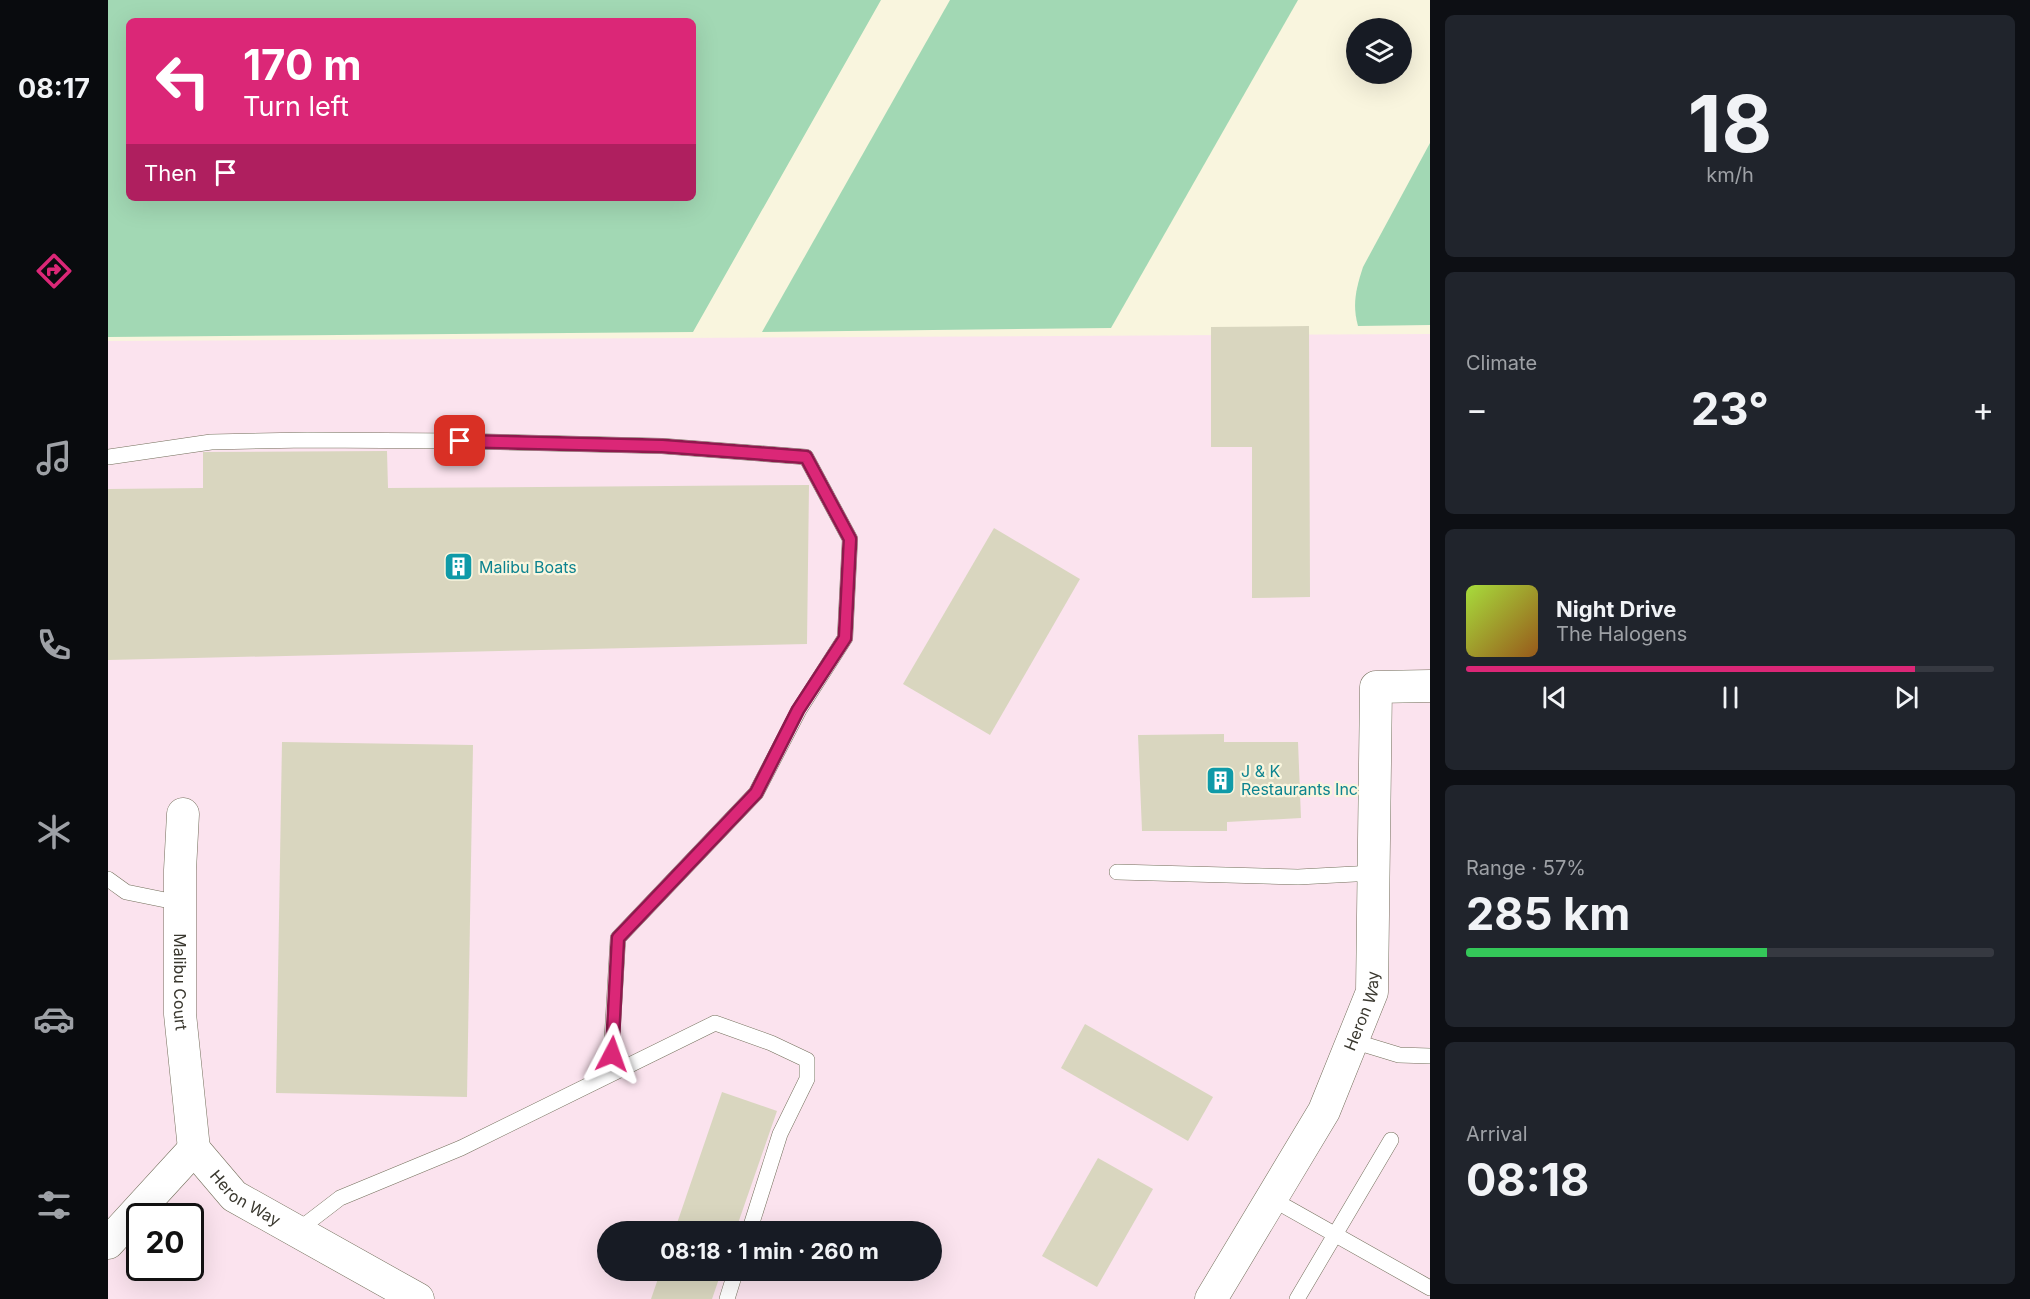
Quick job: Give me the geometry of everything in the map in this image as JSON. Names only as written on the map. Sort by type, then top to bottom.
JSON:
[{"type":"street","name":"Heron Way","points":[[1211,1299],[1324,1111],[1372,992],[1376,687],[1430,686]]},
{"type":"street","name":"Malibu Court","points":[[183,814],[180,1014],[194,1149]]},
{"type":"street","name":"Heron Way","points":[[194,1149],[234,1196],[418,1299]]},
{"type":"street","points":[[108,1243],[194,1149]]},
{"type":"lane","points":[[108,457],[211,442],[307,440],[662,446],[806,457],[850,539],[845,638],[798,710],[756,793],[618,938],[610,1074]]},
{"type":"lane","points":[[1117,872],[1298,877],[1374,873]]},
{"type":"lane","points":[[108,879],[126,892],[180,903]]},
{"type":"lane","points":[[297,1232],[340,1198],[461,1148],[715,1023],[771,1043],[807,1060],[807,1078],[780,1134],[752,1221]]},
{"type":"lane","points":[[1353,1041],[1399,1055],[1430,1056]]},
{"type":"lane","points":[[1297,1299],[1391,1140]]},
{"type":"lane","points":[[1272,1199],[1430,1288]]},
{"type":"lane","points":[[727,1299],[733,1281]]},
{"type":"shaded area","points":[[1430,334],[1430,1299],[108,1299],[108,341]]},
{"type":"green space","points":[[108,0],[881,0],[693,332],[108,337]]},
{"type":"green space","points":[[950,0],[1298,0],[1111,328],[762,332]]},
{"type":"green space","points":[[1430,143],[1430,325],[1358,326],[1355,311],[1356,296],[1363,267]]},
{"type":"building","points":[[1309,326],[1310,597],[1252,598],[1252,447],[1211,447],[1211,327]]},
{"type":"building","name":"Malibu Boats","points":[[387,451],[388,488],[809,485],[807,644],[108,660],[108,489],[203,488],[203,452]]},
{"type":"building","points":[[994,528],[1080,579],[990,735],[903,684]]},
{"type":"building","name":"J & K Restaurants Inc","points":[[1224,734],[1224,742],[1298,742],[1301,818],[1227,822],[1227,831],[1142,831],[1138,735]]},
{"type":"building","points":[[282,742],[473,745],[467,1097],[276,1093]]},
{"type":"building","points":[[1085,1024],[1213,1097],[1188,1141],[1061,1068]]},
{"type":"building","points":[[722,1092],[777,1111],[739,1221],[678,1221]]},
{"type":"building","points":[[1098,1158],[1153,1189],[1097,1287],[1042,1256]]},
{"type":"building","points":[[657,1281],[718,1281],[712,1299],[651,1299]]},
{"type":"place","name":"Malibu Boats","points":[[458,567]]},
{"type":"place","name":"J & K Restaurants Inc","points":[[1220,780]]},
{"type":"route","points":[[460,441],[662,446],[806,457],[850,539],[845,638],[798,710],[756,793],[618,938],[612,1054]]}]
